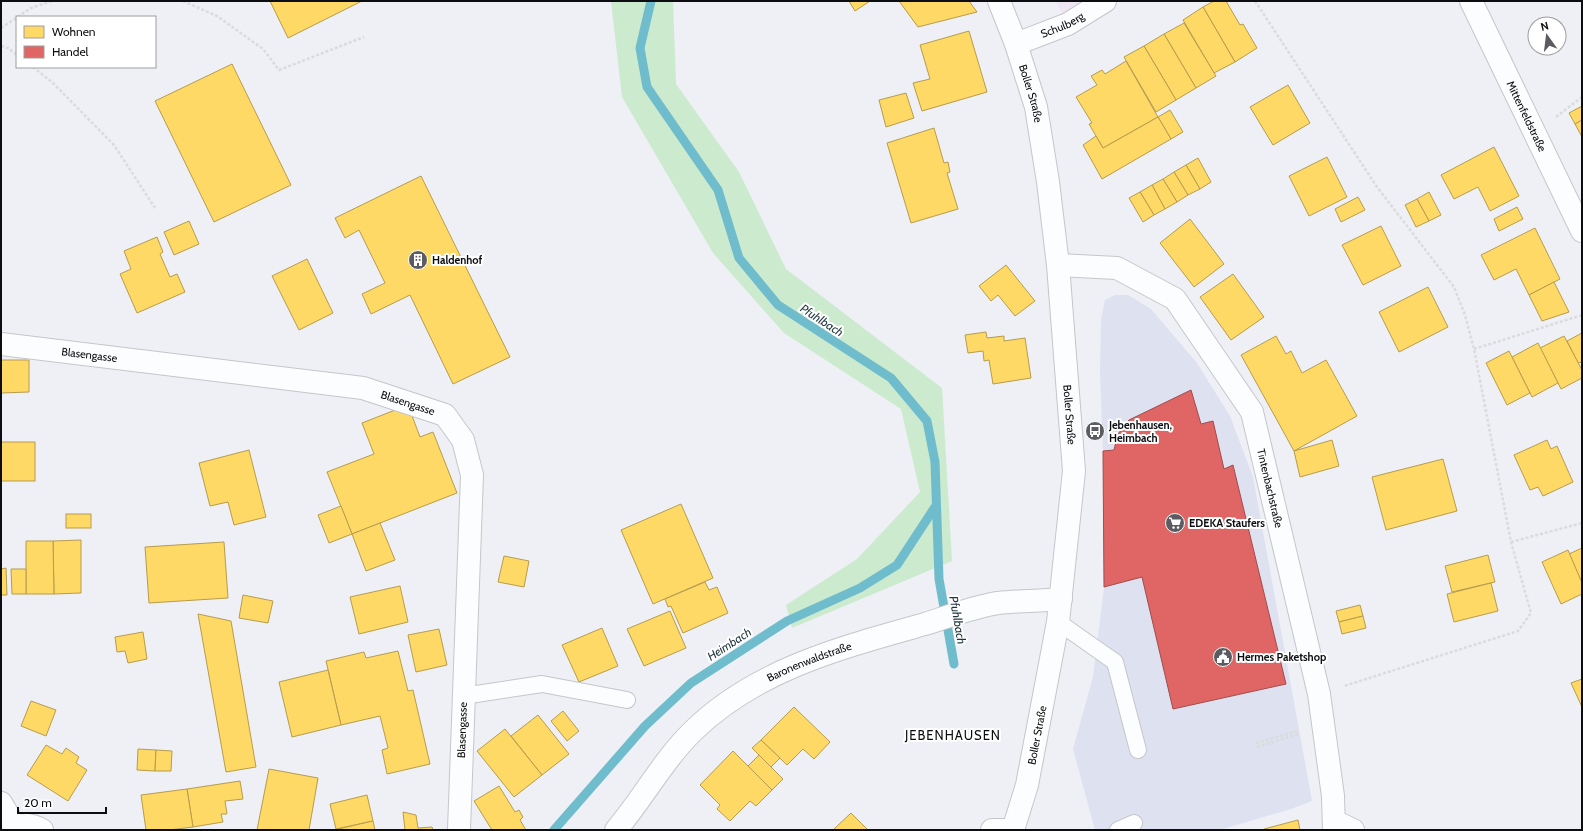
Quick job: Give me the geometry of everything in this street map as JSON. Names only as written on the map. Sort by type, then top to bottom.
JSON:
[{"type":"street","name":"Boller Straße","points":[[999,1],[1016,44],[1036,107],[1048,182],[1058,265],[1074,471],[1058,622],[1027,785],[1012,830]]},
{"type":"street","name":"Schulberg","points":[[1016,44],[1068,24],[1105,1]]},
{"type":"street","name":"Mittenfeldstraße","points":[[1471,1],[1582,231]]},
{"type":"street","name":"Tintenbachstraße","points":[[1058,265],[1117,268],[1175,299],[1252,412],[1279,518],[1319,694],[1333,796],[1340,827]]},
{"type":"street","name":"Blasengasse","points":[[1,344],[363,388],[445,415],[463,440],[472,475],[459,830]]},
{"type":"street","name":"Baronenwaldstraße","points":[[616,830],[675,749],[718,709],[741,693],[778,672],[809,659],[996,604],[1061,599]]},
{"type":"street","points":[[1,803],[14,829],[30,825],[42,830]]},
{"type":"street","points":[[992,830],[1012,830]]},
{"type":"lane","points":[[1058,622],[1115,662],[1138,750]]},
{"type":"lane","points":[[463,696],[542,684],[627,700]]},
{"type":"lane","points":[[1118,830],[1134,823]]},
{"type":"path","points":[[19,16],[31,8],[52,1]]},
{"type":"path","points":[[183,1],[217,16],[264,49],[279,70],[364,37]]},
{"type":"path","points":[[1255,1],[1377,187],[1454,287],[1465,315],[1474,349],[1511,542],[1531,613],[1518,631],[1319,694]]},
{"type":"path","points":[[1,28],[16,18]]},
{"type":"path","points":[[1,46],[8,48],[16,54]]},
{"type":"path","points":[[34,68],[53,83],[114,145],[155,208]]},
{"type":"path","points":[[1535,134],[1582,97]]},
{"type":"path","points":[[1474,349],[1582,315]]},
{"type":"path","points":[[1511,542],[1582,523]]},
{"type":"path","points":[[1256,743],[1323,725]]},
{"type":"path","points":[[1257,747],[1323,725]]},
{"type":"shaded area","points":[[1056,1],[1105,1],[1068,24]]},
{"type":"shaded area","points":[[1115,295],[1128,295],[1151,309],[1197,363],[1230,416],[1253,477],[1312,801],[1291,809],[1220,830],[1095,830],[1073,749],[1093,677],[1104,587],[1103,451],[1100,372],[1101,319],[1105,300]]},
{"type":"green space","points":[[611,1],[673,1],[676,84],[739,172],[786,269],[942,388],[952,561],[792,628],[786,605],[857,559],[920,492],[901,409],[784,333],[713,253],[622,97]]},
{"type":"building: Wohnen","points":[[270,1],[362,1],[288,38]]},
{"type":"building: Wohnen","points":[[849,1],[870,1],[855,11]]},
{"type":"building: Wohnen","points":[[899,1],[969,1],[977,12],[918,27]]},
{"type":"building: Wohnen","points":[[1214,1],[1226,1],[1240,25],[1243,24],[1257,48],[1235,62],[1203,7]]},
{"type":"building: Wohnen","points":[[1203,7],[1235,62],[1214,73],[1183,20]]},
{"type":"building: Wohnen","points":[[1184,23],[1216,76],[1196,88],[1164,34]]},
{"type":"building: Wohnen","points":[[969,31],[987,92],[922,111],[913,83],[930,79],[920,45]]},
{"type":"building: Wohnen","points":[[1164,34],[1196,88],[1176,100],[1144,46]]},
{"type":"building: Wohnen","points":[[1144,46],[1176,100],[1156,112],[1124,57]]},
{"type":"building: Wohnen","points":[[1126,61],[1158,117],[1103,148],[1089,124],[1092,123],[1076,97],[1097,85],[1091,76],[1102,70],[1105,74]]},
{"type":"building: Wohnen","points":[[232,64],[291,185],[214,222],[155,101]]},
{"type":"building: Wohnen","points":[[1288,85],[1310,123],[1273,145],[1250,107]]},
{"type":"building: Wohnen","points":[[906,93],[914,118],[886,127],[879,100]]},
{"type":"building: Wohnen","points":[[1582,106],[1582,120],[1575,124],[1569,113]]},
{"type":"building: Wohnen","points":[[1170,110],[1183,132],[1171,139],[1158,117]]},
{"type":"building: Wohnen","points":[[1158,117],[1171,139],[1102,179],[1083,145],[1096,136],[1103,148]]},
{"type":"building: Wohnen","points":[[1582,120],[1582,137],[1575,124]]},
{"type":"building: Wohnen","points":[[934,128],[944,163],[948,162],[950,172],[947,173],[958,209],[911,223],[887,143]]},
{"type":"building: Wohnen","points":[[1494,147],[1519,196],[1490,211],[1478,187],[1454,199],[1441,175]]},
{"type":"building: Wohnen","points":[[1327,157],[1347,197],[1309,216],[1289,176]]},
{"type":"building: Wohnen","points":[[1198,158],[1211,182],[1200,189],[1186,165]]},
{"type":"building: Wohnen","points":[[1186,165],[1200,189],[1188,195],[1174,172]]},
{"type":"building: Wohnen","points":[[1174,172],[1188,195],[1177,202],[1163,179]]},
{"type":"building: Wohnen","name":"Haldenhof","points":[[421,176],[510,357],[453,384],[410,295],[371,314],[362,294],[385,283],[359,230],[345,238],[335,218]]},
{"type":"building: Wohnen","points":[[1163,179],[1177,202],[1165,209],[1152,185]]},
{"type":"building: Wohnen","points":[[1152,185],[1165,209],[1154,215],[1140,192]]},
{"type":"building: Wohnen","points":[[1140,192],[1154,215],[1143,222],[1129,198]]},
{"type":"building: Wohnen","points":[[1429,192],[1441,215],[1429,221],[1417,199]]},
{"type":"building: Wohnen","points":[[1358,197],[1365,210],[1341,222],[1335,209]]},
{"type":"building: Wohnen","points":[[1417,199],[1429,221],[1416,227],[1405,205]]},
{"type":"building: Wohnen","points":[[1517,207],[1523,219],[1499,231],[1494,219]]},
{"type":"building: Wohnen","points":[[1190,219],[1224,264],[1194,287],[1160,243]]},
{"type":"building: Wohnen","points":[[189,221],[199,244],[174,255],[164,232]]},
{"type":"building: Wohnen","points":[[1381,226],[1401,266],[1363,285],[1342,245]]},
{"type":"building: Wohnen","points":[[1535,228],[1560,279],[1529,295],[1516,269],[1494,280],[1481,255]]},
{"type":"building: Wohnen","points":[[157,237],[163,252],[160,254],[170,277],[177,274],[185,292],[137,313],[120,274],[131,269],[124,251]]},
{"type":"building: Wohnen","points":[[307,259],[333,313],[299,330],[272,276]]},
{"type":"building: Wohnen","points":[[1006,265],[1035,301],[1015,316],[998,295],[991,301],[979,286]]},
{"type":"building: Wohnen","points":[[1233,274],[1264,317],[1231,340],[1200,297]]},
{"type":"building: Wohnen","points":[[1554,282],[1569,312],[1542,321],[1529,295]]},
{"type":"building: Wohnen","points":[[1428,287],[1448,327],[1399,352],[1379,312]]},
{"type":"building: Wohnen","points":[[986,332],[987,338],[1004,336],[1004,341],[1025,338],[1031,378],[993,384],[989,360],[984,361],[983,351],[968,353],[965,335]]},
{"type":"building: Wohnen","points":[[1582,333],[1582,362],[1578,363],[1567,341]]},
{"type":"building: Wohnen","points":[[1276,336],[1286,354],[1291,351],[1302,373],[1326,360],[1357,416],[1294,451],[1241,355]]},
{"type":"building: Wohnen","points":[[1564,336],[1582,370],[1582,378],[1561,389],[1540,348]]},
{"type":"building: Wohnen","points":[[1538,343],[1558,383],[1532,397],[1512,357]]},
{"type":"building: Wohnen","points":[[1509,351],[1530,393],[1507,405],[1486,363]]},
{"type":"building: Wohnen","points":[[1,360],[29,360],[29,392],[1,393]]},
{"type":"building: Wohnen","points":[[408,405],[420,437],[433,432],[457,493],[352,534],[327,472],[374,454],[362,423]]},
{"type":"building: Wohnen","points":[[1332,440],[1339,466],[1300,477],[1294,451]]},
{"type":"building: Wohnen","points":[[1547,440],[1551,449],[1557,446],[1573,482],[1543,496],[1538,487],[1530,490],[1514,455]]},
{"type":"building: Wohnen","points":[[1,442],[35,442],[35,481],[1,481]]},
{"type":"building: Wohnen","points":[[249,450],[266,517],[234,525],[228,502],[210,506],[199,463]]},
{"type":"building: Wohnen","points":[[1443,459],[1457,511],[1386,530],[1372,477]]},
{"type":"building: Wohnen","points":[[681,504],[713,578],[653,604],[621,530]]},
{"type":"building: Wohnen","points":[[341,506],[352,534],[329,543],[318,515]]},
{"type":"building: Wohnen","points":[[66,514],[91,514],[91,528],[66,528]]},
{"type":"building: Wohnen","points":[[380,523],[395,560],[366,571],[352,534]]},
{"type":"building: Wohnen","points":[[81,540],[81,593],[54,594],[53,541]]},
{"type":"building: Wohnen","points":[[26,541],[53,541],[54,594],[26,594]]},
{"type":"building: Wohnen","points":[[224,542],[228,598],[149,603],[145,547]]},
{"type":"building: Wohnen","points":[[1582,548],[1582,583],[1569,554]]},
{"type":"building: Wohnen","points":[[1568,550],[1582,583],[1582,594],[1561,604],[1542,562]]},
{"type":"building: Wohnen","points":[[1488,555],[1495,582],[1452,592],[1445,566]]},
{"type":"building: Wohnen","points":[[504,556],[529,561],[524,587],[498,582]]},
{"type":"building: Wohnen","points":[[6,568],[7,595],[1,595],[1,569]]},
{"type":"building: Wohnen","points":[[11,569],[26,569],[26,594],[12,594]]},
{"type":"building: Wohnen","points":[[705,582],[709,590],[717,587],[728,613],[683,633],[671,606],[668,607],[665,599]]},
{"type":"building: Wohnen","points":[[1491,583],[1498,611],[1454,622],[1447,594]]},
{"type":"building: Wohnen","points":[[400,586],[408,622],[359,634],[350,597]]},
{"type":"building: Wohnen","points":[[243,595],[273,601],[268,623],[239,618]]},
{"type":"building: Wohnen","points":[[1360,605],[1363,616],[1339,622],[1336,611]]},
{"type":"building: Wohnen","points":[[670,611],[686,648],[644,666],[627,629]]},
{"type":"building: Wohnen","points":[[198,614],[231,621],[256,767],[226,772]]},
{"type":"building: Wohnen","points":[[1363,616],[1366,628],[1342,634],[1339,622]]},
{"type":"building: Wohnen","points":[[602,628],[618,666],[579,682],[562,645]]},
{"type":"building: Wohnen","points":[[439,629],[447,665],[416,672],[408,635]]},
{"type":"building: Wohnen","points":[[143,632],[147,659],[128,663],[125,651],[117,652],[115,637]]},
{"type":"building: Wohnen","points":[[398,651],[408,691],[413,690],[430,764],[387,774],[382,750],[388,748],[380,716],[341,725],[326,661],[364,652],[366,658]]},
{"type":"building: Wohnen","points":[[328,670],[341,725],[292,737],[279,682]]},
{"type":"building: Wohnen","points":[[1582,679],[1582,707],[1571,683]]},
{"type":"building: Wohnen","points":[[31,701],[56,710],[46,736],[21,726]]},
{"type":"building: Wohnen","points":[[794,707],[830,742],[814,759],[803,749],[787,765],[761,740]]},
{"type":"building: Wohnen","points":[[563,711],[579,731],[567,741],[551,721]]},
{"type":"building: Wohnen","points":[[538,715],[569,754],[542,775],[511,736]]},
{"type":"building: Wohnen","points":[[505,729],[542,775],[514,797],[477,751]]},
{"type":"building: Wohnen","points":[[761,740],[780,758],[771,767],[752,748]]},
{"type":"building: Wohnen","points":[[46,745],[62,754],[66,748],[79,757],[76,763],[87,770],[68,801],[27,775]]},
{"type":"building: Wohnen","points":[[138,749],[156,750],[155,771],[137,770]]},
{"type":"building: Wohnen","points":[[156,750],[172,751],[171,771],[155,771]]},
{"type":"building: Wohnen","points":[[733,751],[772,790],[756,806],[750,801],[730,821],[717,809],[720,805],[700,785]]},
{"type":"building: Wohnen","points":[[759,755],[783,779],[772,790],[748,766]]},
{"type":"building: Wohnen","points":[[269,769],[318,778],[309,830],[257,830]]},
{"type":"building: Wohnen","points":[[240,781],[243,799],[225,801],[227,814],[221,814],[223,822],[193,827],[187,789]]},
{"type":"building: Wohnen","points":[[499,786],[515,812],[519,810],[523,817],[520,820],[526,830],[492,830],[474,801]]},
{"type":"building: Wohnen","points":[[187,789],[193,827],[169,830],[146,830],[141,795]]},
{"type":"building: Wohnen","points":[[367,795],[373,821],[336,829],[330,804]]},
{"type":"building: Wohnen","points":[[403,812],[416,815],[418,828],[432,827],[433,830],[405,830]]},
{"type":"building: Wohnen","points":[[851,813],[868,830],[833,830]]},
{"type":"building: Wohnen","points":[[1298,820],[1300,830],[1264,830],[1264,829]]},
{"type":"building: Wohnen","points":[[373,821],[375,830],[338,829]]},
{"type":"building: Handel","name":"EDEKA Staufers","points":[[1191,390],[1201,424],[1213,421],[1224,469],[1233,465],[1286,684],[1173,709],[1142,577],[1104,587],[1103,451],[1114,450],[1118,434],[1129,420]]},
{"type":"waterway","name":"Pfuhlbach","points":[[651,1],[640,48],[647,87],[718,190],[739,258],[778,305],[891,378],[927,421],[935,462],[939,579],[954,664]]},
{"type":"waterway","name":"Heimbach","points":[[554,830],[645,726],[691,683],[787,621],[860,588],[897,565],[935,507]]},
{"type":"place","name":"Haldenhof","points":[[418,260]]},
{"type":"place","name":"Jebenhausen, Heimbach","points":[[1095,431]]},
{"type":"place","name":"EDEKA Staufers","points":[[1175,523]]},
{"type":"place","name":"Hermes Paketshop","points":[[1223,657]]},
{"type":"district","name":"JEBENHAUSEN","points":[[953,735]]}]
